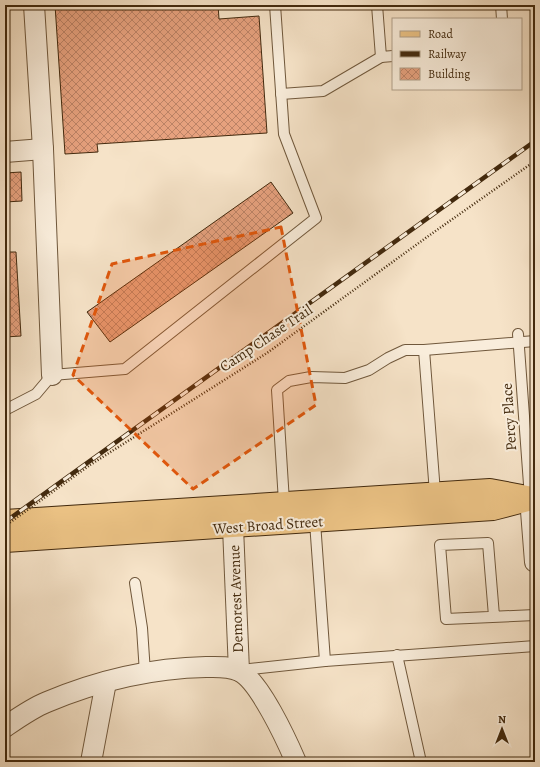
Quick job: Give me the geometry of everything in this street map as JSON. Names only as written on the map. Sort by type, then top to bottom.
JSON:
[{"type":"main road","name":"West Broad Street","points":[[5,521],[490,490],[533,498]]},
{"type":"main road","name":"West Broad Street","points":[[5,541],[315,522],[492,509],[533,498]]},
{"type":"street","points":[[34,5],[43,149],[52,375]]},
{"type":"street","points":[[5,152],[43,149]]},
{"type":"street","points":[[533,498],[535,562]]},
{"type":"street","name":"Demorest Avenue","points":[[233,527],[239,671]]},
{"type":"street","points":[[5,727],[45,703],[106,682],[145,673],[186,667],[221,667],[239,671],[252,682],[264,699],[296,762]]},
{"type":"street","points":[[91,762],[106,682]]},
{"type":"lane","points":[[5,410],[36,394],[52,375],[124,369],[316,218],[284,134],[275,5]]},
{"type":"lane","points":[[377,5],[380,57]]},
{"type":"lane","points":[[501,5],[502,18]]},
{"type":"lane","points":[[281,94],[323,91],[380,57],[392,56]]},
{"type":"lane","points":[[284,502],[277,390],[289,381],[311,377],[345,378],[369,370],[388,358],[405,350],[424,350],[518,338],[535,340]]},
{"type":"lane","name":"Percy Place","points":[[518,338],[533,498]]},
{"type":"lane","points":[[424,350],[434,493]]},
{"type":"lane","points":[[315,522],[325,661]]},
{"type":"lane","points":[[494,616],[488,543],[440,545],[446,619],[535,615]]},
{"type":"lane","points":[[135,583],[142,628],[145,673]]},
{"type":"lane","points":[[239,671],[325,661],[535,646]]},
{"type":"lane","points":[[397,655],[421,762]]},
{"type":"path","name":"Camp Chase Trail","points":[[5,526],[90,465],[267,353],[427,236],[535,161]]},
{"type":"highlighted area","points":[[281,227],[316,405],[193,489],[73,375],[112,264]]},
{"type":"building","points":[[55,5],[218,5],[219,19],[259,16],[267,133],[97,144],[98,152],[65,154]]},
{"type":"building","points":[[21,172],[22,201],[5,202],[5,173]]},
{"type":"building","points":[[271,182],[293,213],[110,342],[87,312]]},
{"type":"building","points":[[5,252],[16,252],[21,336],[5,337]]},
{"type":"railway","points":[[5,522],[535,141]]}]
